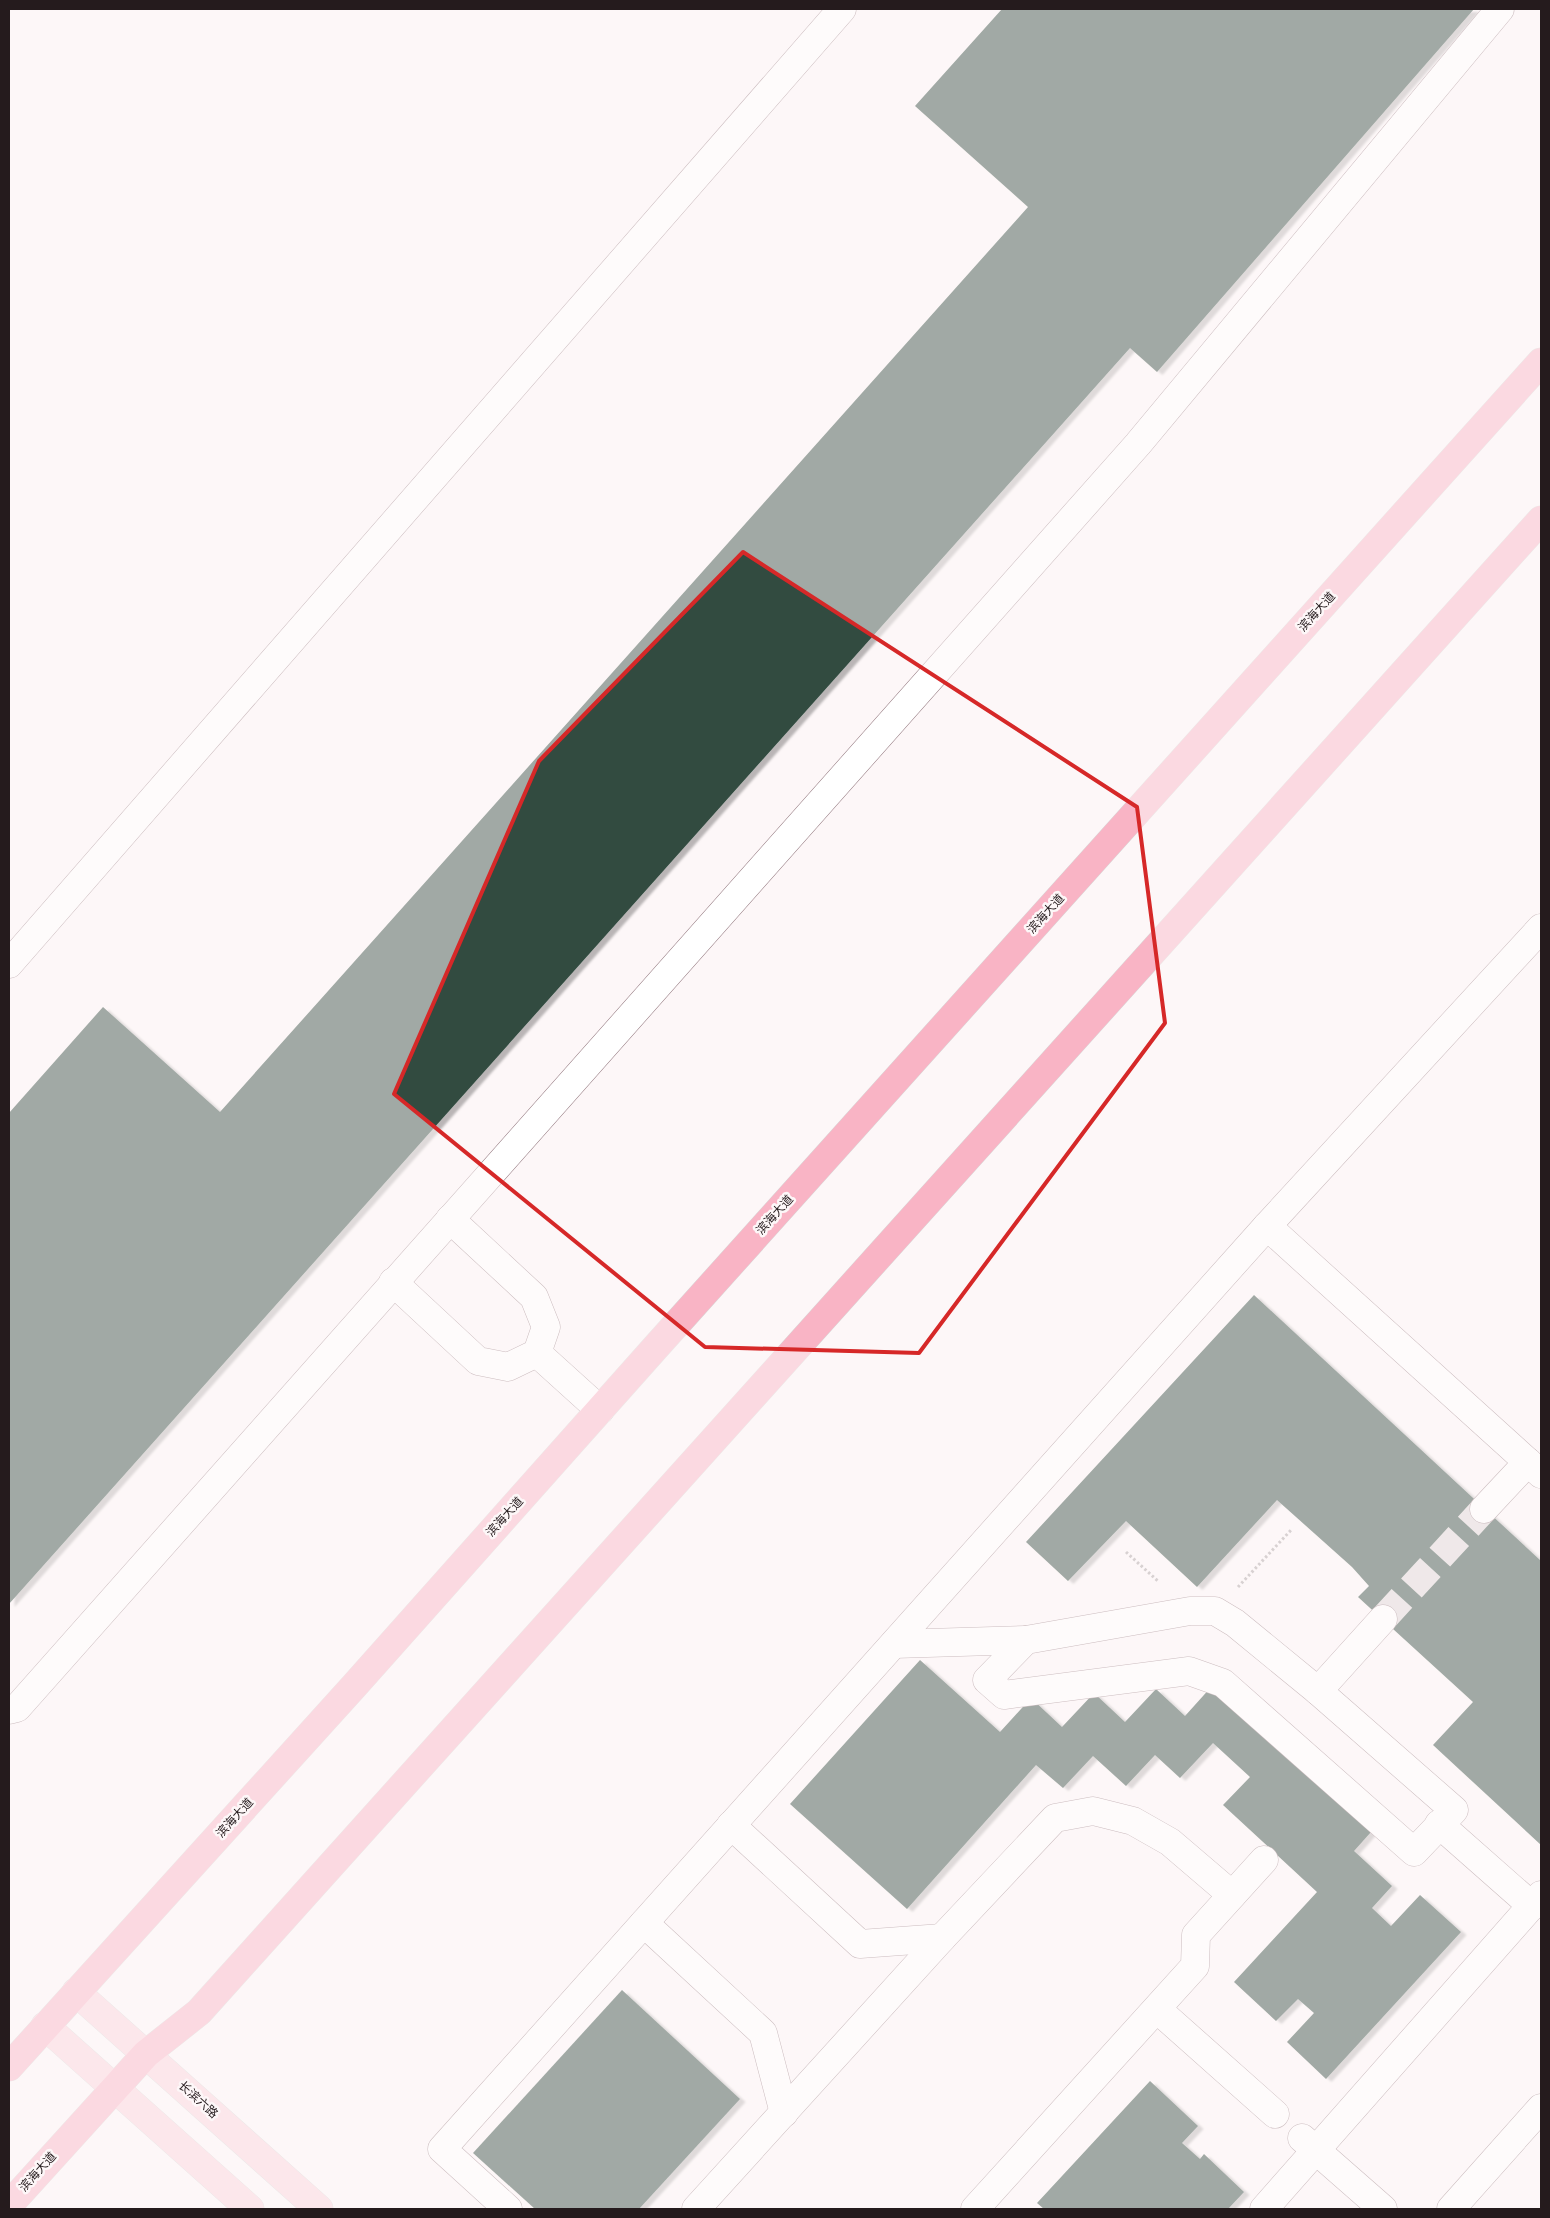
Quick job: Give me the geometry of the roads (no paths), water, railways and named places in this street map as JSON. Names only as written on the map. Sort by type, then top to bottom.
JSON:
[{"type":"highway","name":"滨海大道","points":[[9,2067],[355,1685],[1541,362]]},
{"type":"highway","name":"滨海大道","points":[[9,2205],[146,2054],[205,2004],[1541,520]]},
{"type":"main road","name":"长滨六路","points":[[76,1992],[319,2209]]},
{"type":"main road","points":[[45,2026],[250,2209]]},
{"type":"street","points":[[9,964],[842,9]]},
{"type":"street","points":[[9,1710],[17,1708],[392,1282],[1138,444],[1500,9]]},
{"type":"street","points":[[508,2209],[442,2149],[1267,1226],[1541,928]]},
{"type":"street","points":[[392,1282],[478,1361],[508,1367],[537,1354],[546,1327],[534,1297],[450,1219]]},
{"type":"street","points":[[1267,1226],[1535,1468],[1484,1509]]},
{"type":"street","points":[[537,1354],[600,1410]]},
{"type":"street","points":[[894,1644],[1026,1640],[1190,1610],[1215,1611],[1236,1623],[1318,1691],[1454,1810],[1414,1852],[1223,1683],[1189,1671],[1004,1695],[987,1680],[1026,1640]]},
{"type":"street","points":[[1318,1691],[1383,1620]]},
{"type":"street","points":[[710,2204],[784,2113],[942,1938],[1055,1818],[1092,1811],[1133,1821],[1170,1842],[1232,1896]]},
{"type":"street","points":[[1264,2209],[1310,2145],[1536,1901],[1439,1824]]},
{"type":"street","points":[[731,1825],[860,1944],[942,1938]]},
{"type":"street","points":[[975,2209],[1158,2010],[1195,1966],[1196,1935],[1264,1860]]},
{"type":"street","points":[[644,1923],[763,2033],[784,2113]]},
{"type":"street","points":[[1158,2010],[1275,2114]]},
{"type":"street","points":[[1450,2209],[1541,2108]]},
{"type":"street","points":[[1310,2145],[1383,2209]]},
{"type":"tunnel","points":[[1383,1619],[1484,1509]]}]
